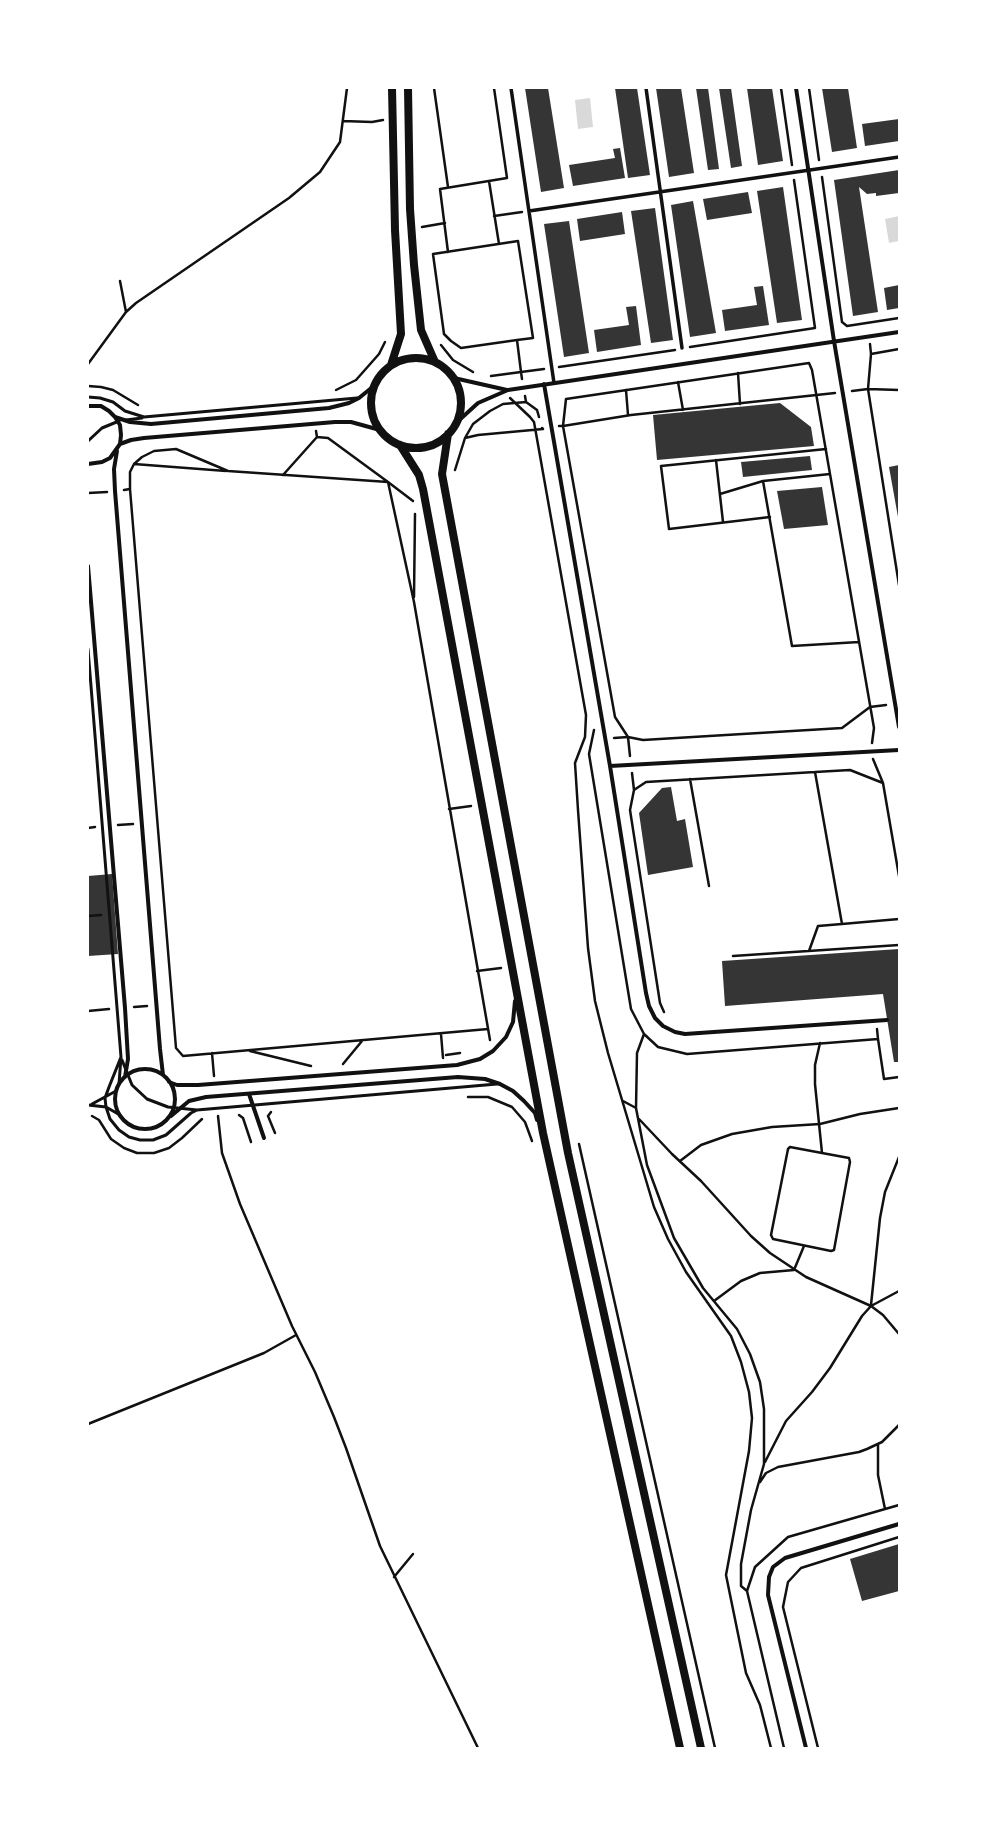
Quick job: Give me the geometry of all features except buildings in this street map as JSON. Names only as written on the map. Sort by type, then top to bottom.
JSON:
[{"type":"main road","points":[[391,365],[401,334],[395,230],[392,88]]},
{"type":"main road","points":[[408,88],[410,209],[414,265],[421,330],[435,362]]},
{"type":"main road","points":[[424,358],[435,362],[445,368],[454,378],[460,392],[461,408],[456,423],[448,434],[438,442],[426,447],[413,448],[400,445],[389,439],[380,430],[373,416],[371,400],[375,384],[379,377],[391,365],[401,360],[424,358]]},
{"type":"main road","points":[[448,434],[442,474],[568,1153],[701,1748]]},
{"type":"main road","points":[[400,445],[419,475],[426,503],[543,1133],[680,1748]]},
{"type":"street","points":[[511,88],[554,383]]},
{"type":"street","points":[[646,88],[682,348]]},
{"type":"street","points":[[796,88],[834,342],[899,727]]},
{"type":"street","points":[[529,211],[899,157]]},
{"type":"street","points":[[456,423],[478,403],[508,390],[899,332]]},
{"type":"street","points":[[454,378],[508,390]]},
{"type":"street","points":[[115,417],[139,424],[151,424],[315,410],[341,406],[358,398],[375,384]]},
{"type":"street","points":[[544,384],[610,766],[649,1006],[655,1018],[663,1026],[674,1032],[685,1034],[888,1020]]},
{"type":"street","points":[[88,406],[101,406],[109,410],[118,421],[121,434],[114,469],[115,491],[160,1049],[164,1074],[175,1093],[176,1108]]},
{"type":"street","points":[[120,444],[130,440],[144,438],[316,423],[351,422],[380,430]]},
{"type":"street","points":[[88,464],[102,462],[110,458],[117,451]]},
{"type":"street","points":[[88,566],[125,1008],[128,1060],[126,1075],[116,1091],[116,1104],[120,1116],[128,1124],[139,1129],[151,1129],[162,1124],[171,1116],[176,1108],[196,1098],[458,1077],[485,1079],[500,1084],[513,1091],[535,1113],[543,1133]]},
{"type":"street","points":[[610,766],[899,750]]},
{"type":"street","points":[[169,1082],[198,1085],[450,1065],[480,1059],[493,1051],[506,1037],[513,1022],[516,986]]},
{"type":"street","points":[[126,1075],[143,1069],[154,1070],[164,1074]]},
{"type":"street","points":[[248,1094],[264,1138]]},
{"type":"street","points":[[806,1748],[768,1595],[769,1577],[774,1567],[785,1558],[899,1524]]},
{"type":"lane","points":[[88,397],[100,398],[113,402],[130,413],[144,417]]},
{"type":"lane","points":[[88,441],[102,428],[124,420],[358,398]]},
{"type":"lane","points":[[88,649],[121,1057],[119,1084]]},
{"type":"lane","points":[[121,1057],[126,1075],[138,1092],[147,1099],[155,1103],[176,1108],[197,1110],[500,1084]]},
{"type":"lane","points":[[121,1057],[105,1098],[110,1119],[119,1130],[129,1137],[140,1140],[153,1140],[166,1135],[191,1113],[197,1110]]},
{"type":"lane","points":[[89,1105],[116,1091]]},
{"type":"lane","points":[[89,1105],[106,1107],[120,1116]]},
{"type":"path","points":[[88,364],[126,312],[211,251],[289,198],[320,172],[340,142],[347,88]]},
{"type":"path","points":[[434,88],[448,188]]},
{"type":"path","points":[[448,252],[440,189],[507,178],[494,88]]},
{"type":"path","points":[[489,377],[815,328],[781,88]]},
{"type":"path","points":[[809,88],[842,322],[847,326],[899,318]]},
{"type":"path","points":[[343,121],[372,122],[392,119]]},
{"type":"path","points":[[489,181],[498,244]]},
{"type":"path","points":[[494,216],[529,211]]},
{"type":"path","points":[[422,227],[445,223]]},
{"type":"path","points":[[518,241],[533,338],[461,348],[451,342],[444,334],[433,254],[448,252],[518,241]]},
{"type":"path","points":[[120,281],[126,312]]},
{"type":"path","points":[[869,336],[871,354],[868,389],[899,585]]},
{"type":"path","points":[[437,340],[453,360],[475,373]]},
{"type":"path","points":[[516,340],[526,402]]},
{"type":"path","points":[[332,390],[338,390],[356,380],[379,354],[386,342]]},
{"type":"path","points":[[871,354],[899,350]]},
{"type":"path","points":[[870,707],[842,728],[643,740],[628,737],[615,718],[563,426],[566,399],[809,363],[812,370],[874,728],[871,740],[873,759],[883,783],[899,876]]},
{"type":"path","points":[[738,373],[740,404]]},
{"type":"path","points":[[678,382],[683,410]]},
{"type":"path","points":[[88,386],[113,390],[139,405]]},
{"type":"path","points":[[508,390],[508,397],[534,422],[586,715],[585,737],[575,763],[588,948],[595,1001],[608,1053],[654,1207],[668,1239],[686,1272],[731,1336],[741,1362],[749,1392],[752,1418],[749,1451],[726,1575],[746,1673],[760,1705],[771,1748]]},
{"type":"path","points":[[626,390],[628,415]]},
{"type":"path","points":[[894,390],[899,390]]},
{"type":"path","points":[[465,438],[478,435],[543,429],[628,415],[792,399]]},
{"type":"path","points":[[455,472],[465,438],[473,424],[490,411],[503,404],[526,402],[537,410],[540,419]]},
{"type":"path","points":[[283,475],[317,437],[316,423]]},
{"type":"path","points":[[541,424],[544,436]]},
{"type":"path","points":[[317,437],[328,438],[415,503],[419,505],[426,503]]},
{"type":"path","points":[[228,471],[176,449],[154,451],[142,457],[134,464],[130,472],[130,489],[176,1048],[183,1056],[488,1029]]},
{"type":"path","points":[[770,517],[668,529],[661,466],[826,449]]},
{"type":"path","points":[[716,460],[723,522]]},
{"type":"path","points":[[134,464],[388,482]]},
{"type":"path","points":[[720,494],[763,481],[830,474]]},
{"type":"path","points":[[763,481],[792,646],[859,642]]},
{"type":"path","points":[[388,482],[414,602],[449,809],[491,1041],[486,1044]]},
{"type":"path","points":[[88,493],[130,489]]},
{"type":"path","points":[[414,602],[415,510]]},
{"type":"path","points":[[594,728],[589,754],[631,1008],[644,1034],[658,1047],[687,1054],[878,1039],[884,1079],[899,1077]]},
{"type":"path","points":[[665,1014],[660,1003],[630,810],[634,790],[646,782],[850,770],[883,783]]},
{"type":"path","points":[[815,772],[842,924]]},
{"type":"path","points":[[690,779],[709,886]]},
{"type":"path","points":[[449,809],[474,805]]},
{"type":"path","points":[[110,826],[157,822]]},
{"type":"path","points":[[88,828],[103,827]]},
{"type":"path","points":[[88,916],[102,915]]},
{"type":"path","points":[[809,951],[818,926],[899,919]]},
{"type":"path","points":[[733,956],[899,945]]},
{"type":"path","points":[[644,1034],[637,1054],[636,1108],[647,1164],[674,1238],[691,1269],[714,1301],[737,1329],[750,1354],[760,1382],[764,1408],[764,1464]]},
{"type":"path","points":[[343,1064],[362,1041]]},
{"type":"path","points":[[820,1043],[814,1065],[816,1104],[820,1124],[822,1153]]},
{"type":"path","points":[[247,1050],[314,1067],[298,1068]]},
{"type":"path","points":[[436,1056],[464,1053]]},
{"type":"path","points":[[335,1065],[350,1064]]},
{"type":"path","points":[[214,1076],[222,1075]]},
{"type":"path","points":[[465,1097],[488,1097],[512,1107],[525,1122],[533,1144]]},
{"type":"path","points":[[623,1101],[636,1108]]},
{"type":"path","points":[[680,1161],[701,1145],[732,1134],[772,1127],[820,1124],[860,1114],[899,1108]]},
{"type":"path","points":[[272,1112],[268,1116],[275,1133]]},
{"type":"path","points":[[217,1114],[222,1153],[240,1204],[296,1335],[315,1372],[334,1417],[346,1448],[369,1519],[394,1577],[462,1712],[478,1748]]},
{"type":"path","points":[[639,1118],[701,1181],[751,1236],[770,1253],[794,1270],[871,1306],[883,1315],[899,1334]]},
{"type":"path","points":[[579,1142],[715,1748]]},
{"type":"path","points":[[790,1147],[822,1153],[849,1158],[850,1162],[834,1250],[831,1251],[773,1239],[771,1236],[788,1149],[790,1147]]},
{"type":"path","points":[[871,1306],[885,1192],[899,1157]]},
{"type":"path","points":[[794,1270],[804,1246]]},
{"type":"path","points":[[714,1301],[741,1281],[760,1273],[774,1270],[794,1270]]},
{"type":"path","points":[[747,1591],[741,1586],[741,1564],[744,1540],[756,1489],[764,1464],[786,1421],[812,1392],[830,1368],[862,1316],[871,1306],[899,1292]]},
{"type":"path","points":[[88,1424],[264,1353],[296,1335]]},
{"type":"path","points":[[756,1489],[766,1473],[778,1467],[859,1452],[878,1444],[899,1425]]},
{"type":"path","points":[[878,1444],[878,1475],[885,1509]]},
{"type":"path","points":[[784,1748],[747,1591],[755,1567],[788,1537],[899,1505]]},
{"type":"path","points":[[818,1748],[783,1607],[788,1582],[801,1568],[899,1537]]},
{"type":"path","points":[[394,1577],[413,1554]]},
{"type":"shaded area","points":[[590,98],[593,127],[578,129],[575,100]]},
{"type":"shaded area","points":[[899,216],[899,241],[889,243],[885,219]]}]
